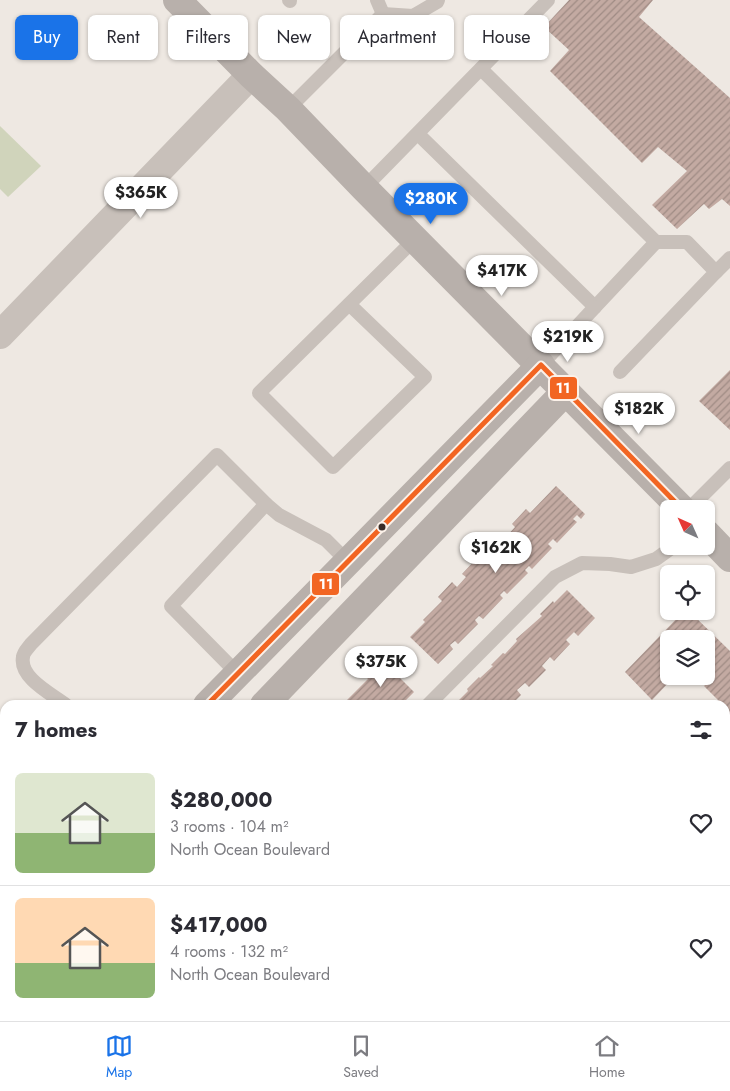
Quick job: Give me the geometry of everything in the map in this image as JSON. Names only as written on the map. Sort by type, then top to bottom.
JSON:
[{"type":"main road","points":[[177,0],[251,75],[288,109],[673,500]]},
{"type":"main road","points":[[212,700],[540,365]]},
{"type":"main road","points":[[269,700],[566,391]]},
{"type":"main road","points":[[715,543],[730,558]]},
{"type":"street","points":[[0,335],[251,75]]},
{"type":"lane","points":[[377,0],[382,14]]},
{"type":"lane","points":[[288,109],[382,14],[413,16],[438,0]]},
{"type":"lane","points":[[364,188],[548,0]]},
{"type":"lane","points":[[480,69],[656,242],[687,242],[716,272]]},
{"type":"lane","points":[[418,134],[595,306]]},
{"type":"lane","points":[[349,304],[425,377],[333,467],[259,393],[349,304],[415,239]]},
{"type":"lane","points":[[540,365],[656,242]]},
{"type":"lane","points":[[620,372],[730,258]]},
{"type":"lane","points":[[59,700],[36,684],[24,666],[23,656],[31,644],[217,455],[279,515],[326,540],[348,562]]},
{"type":"lane","points":[[698,500],[730,468]]},
{"type":"lane","points":[[238,674],[171,606],[266,504]]},
{"type":"lane","points":[[433,700],[555,577],[582,563],[610,564],[631,568],[656,559],[662,555]]},
{"type":"green space","points":[[0,126],[41,166],[8,197],[0,189]]},
{"type":"building","points":[[569,0],[653,0],[639,17],[730,98],[730,206],[722,199],[709,209],[704,204],[677,229],[652,205],[687,171],[658,147],[642,163],[550,71],[569,50],[549,32],[549,22]]},
{"type":"building","points":[[730,370],[730,430],[699,401]]},
{"type":"building","points":[[556,486],[585,514],[581,519],[577,515],[573,519],[577,522],[557,543],[553,539],[548,544],[552,548],[532,569],[529,566],[525,570],[528,573],[507,594],[504,591],[500,595],[503,598],[483,619],[479,616],[475,620],[478,624],[458,644],[455,641],[450,645],[453,649],[438,664],[410,637],[425,622],[423,620],[442,601],[438,597],[452,582],[457,587],[466,577],[462,574],[477,558],[481,562],[493,550],[489,546],[501,533],[506,537],[515,527],[512,524],[526,509],[530,513]]},
{"type":"building","points":[[567,590],[595,618],[578,636],[574,632],[566,640],[570,644],[554,661],[550,657],[542,666],[546,670],[529,687],[525,683],[517,690],[521,695],[516,700],[459,700],[468,691],[467,689],[493,666],[491,665],[503,653],[505,654],[517,641],[516,639],[542,616],[540,614],[553,601],[554,603]]},
{"type":"building","points":[[675,620],[698,620],[708,630],[666,630]]},
{"type":"building","points":[[660,636],[660,685],[666,685],[652,700],[625,672]]},
{"type":"building","points":[[715,636],[730,651],[730,700],[718,700],[704,686],[715,685]]},
{"type":"building","points":[[378,660],[383,665],[385,663],[414,692],[406,700],[347,700],[368,679],[364,674]]},
{"type":"transit line","name":"11","points":[[212,700],[541,365],[673,500]]}]
